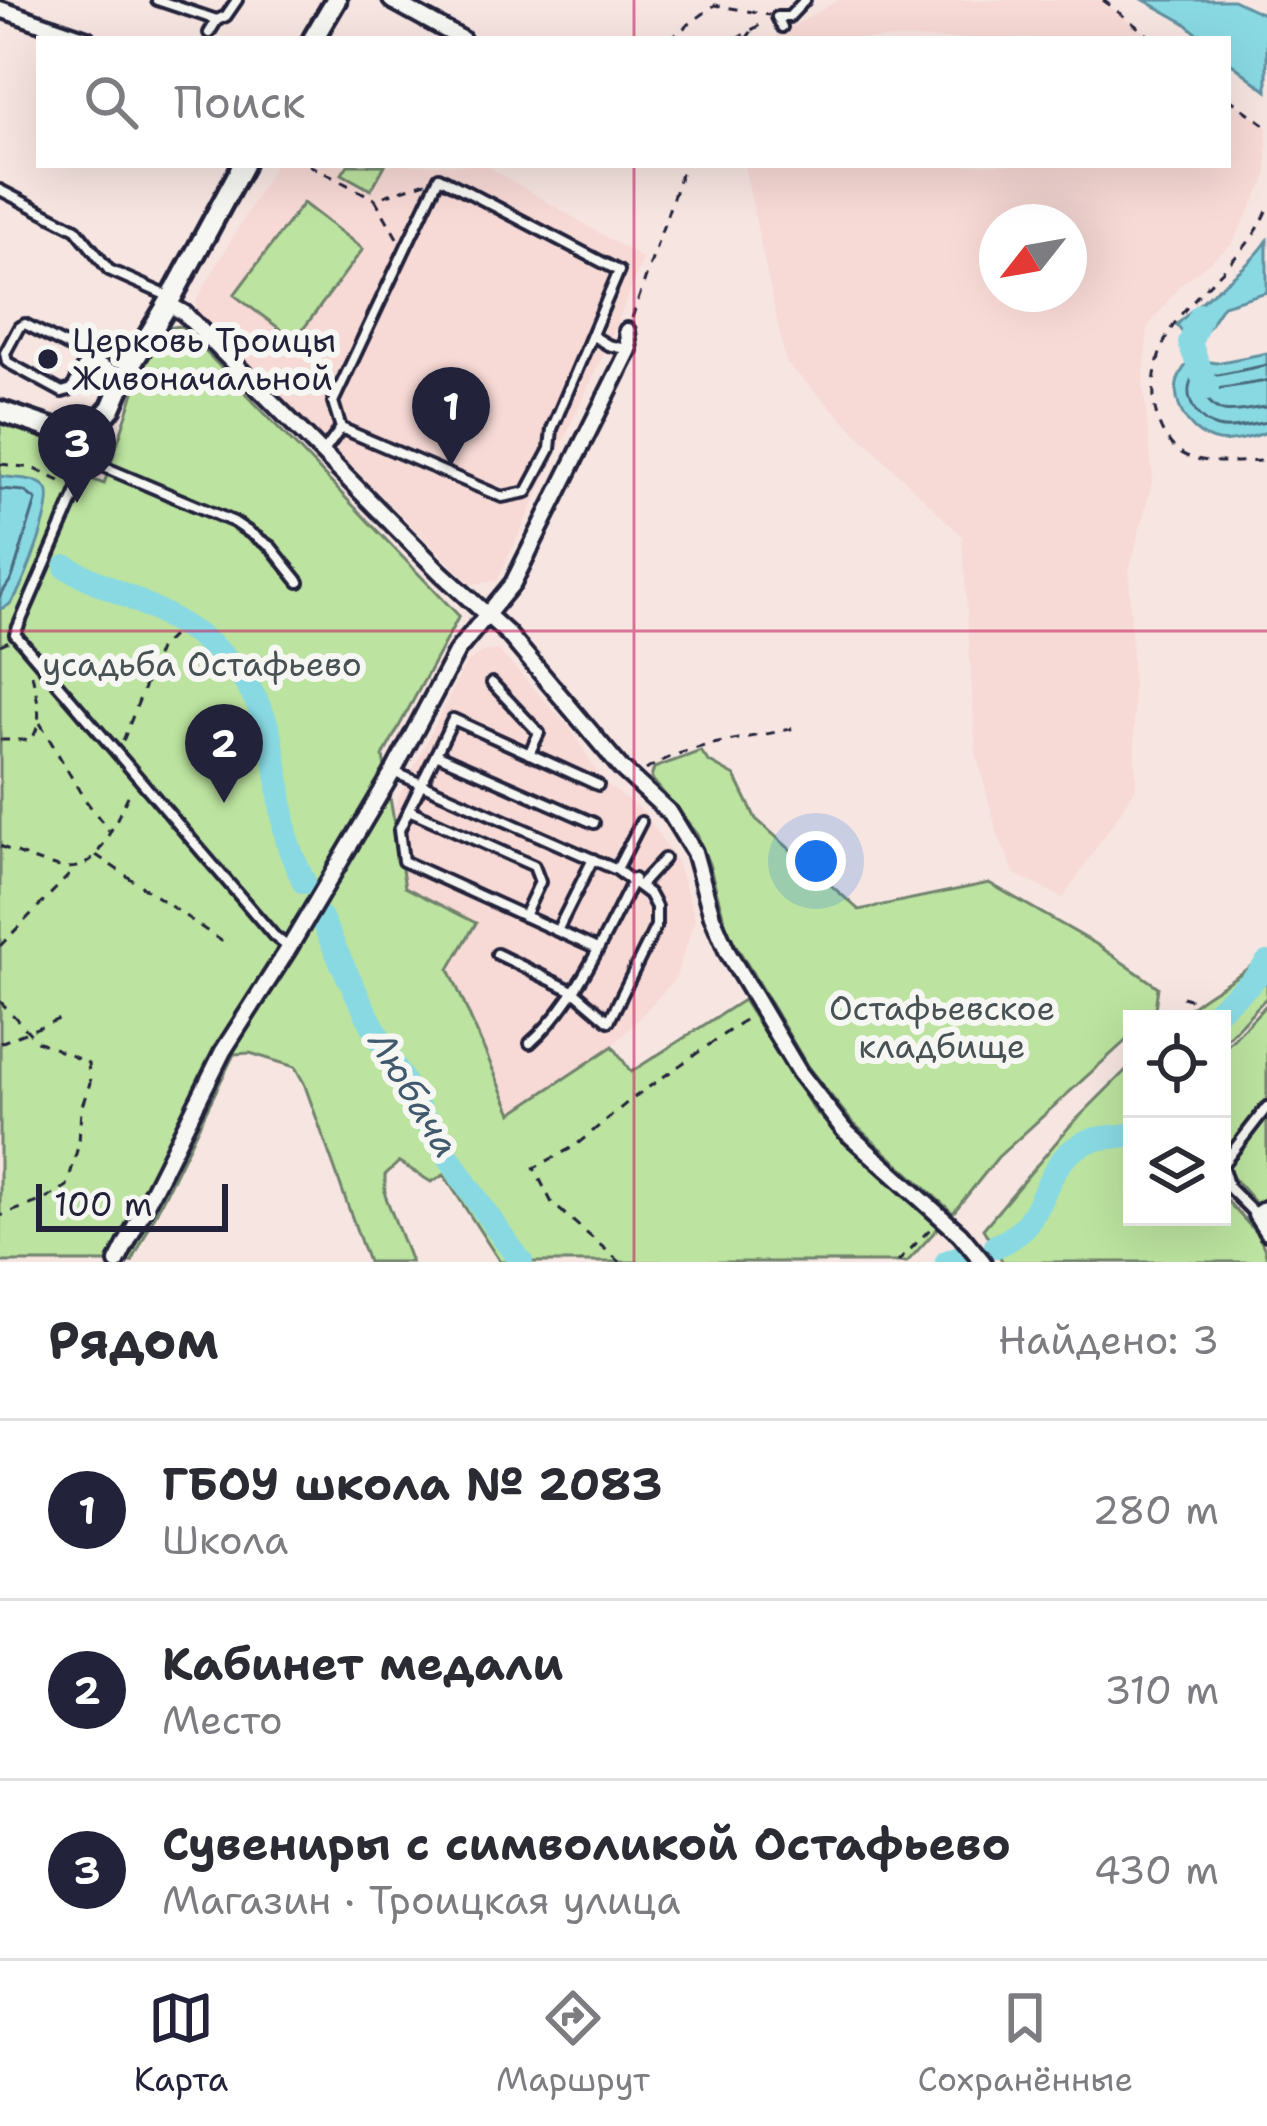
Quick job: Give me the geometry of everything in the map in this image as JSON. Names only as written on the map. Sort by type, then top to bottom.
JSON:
[{"type":"street","points":[[316,36],[336,0]]},
{"type":"street","points":[[391,0],[457,36]]},
{"type":"street","points":[[0,9],[78,36]]},
{"type":"street","points":[[0,411],[65,433],[95,425],[111,408],[241,168]]},
{"type":"street","points":[[170,301],[487,617],[557,690],[621,768],[679,825],[700,867],[718,934],[799,1072],[844,1130],[941,1217],[983,1262]]},
{"type":"street","points":[[117,1262],[223,1051],[393,772],[457,651],[512,583],[628,350],[627,332]]},
{"type":"street","points":[[1261,1212],[1267,1232]]},
{"type":"lane","points":[[157,0],[218,20]]},
{"type":"lane","points":[[209,32],[237,0]]},
{"type":"lane","points":[[782,27],[777,16],[788,17],[806,0]]},
{"type":"lane","points":[[439,177],[619,271],[552,429],[550,449],[527,492],[502,497],[341,428],[333,402],[403,250],[439,177]]},
{"type":"lane","points":[[0,190],[76,229],[110,270],[170,301]]},
{"type":"lane","points":[[87,357],[72,389],[62,392],[7,362],[4,353],[25,324],[125,376]]},
{"type":"lane","points":[[593,336],[628,350]]},
{"type":"lane","points":[[95,425],[90,461],[15,634],[289,948]]},
{"type":"lane","points":[[323,453],[341,428]]},
{"type":"lane","points":[[90,461],[234,522],[271,547],[299,582]]},
{"type":"lane","points":[[492,682],[539,733],[529,754]]},
{"type":"lane","points":[[597,950],[403,860],[399,830],[453,719],[598,785]]},
{"type":"lane","points":[[436,754],[593,823]]},
{"type":"lane","points":[[393,772],[617,870],[637,882],[656,908],[656,926],[609,1021],[574,992],[497,954]]},
{"type":"lane","points":[[409,810],[534,866],[540,882],[524,916]]},
{"type":"lane","points":[[617,870],[641,822]]},
{"type":"lane","points":[[557,932],[593,859]]},
{"type":"lane","points":[[530,1042],[552,1024],[574,992],[637,882],[664,859]]},
{"type":"lane","points":[[1261,1212],[1229,1188],[1222,1166],[1267,1107]]},
{"type":"path","points":[[1103,0],[1149,36]]},
{"type":"path","points":[[673,36],[715,5],[777,16]]},
{"type":"path","points":[[740,36],[777,16]]},
{"type":"path","points":[[748,36],[755,26]]},
{"type":"path","points":[[1231,100],[1267,126]]},
{"type":"path","points":[[315,168],[375,200],[403,250]]},
{"type":"path","points":[[627,332],[683,168]]},
{"type":"path","points":[[375,200],[439,177]]},
{"type":"path","points":[[1267,211],[1237,260],[1164,342],[1153,397],[1157,424],[1184,454],[1208,460],[1267,461]]},
{"type":"path","points":[[0,464],[33,467],[78,491]]},
{"type":"path","points":[[120,755],[130,717],[159,649],[178,629]]},
{"type":"path","points":[[15,634],[22,647]]},
{"type":"path","points":[[29,660],[40,723],[110,833]]},
{"type":"path","points":[[0,740],[31,740],[40,723]]},
{"type":"path","points":[[649,779],[647,768],[712,741],[794,728]]},
{"type":"path","points":[[0,946],[73,871],[88,863],[110,833],[138,776]]},
{"type":"path","points":[[0,846],[56,870],[73,871]]},
{"type":"path","points":[[94,854],[223,942]]},
{"type":"path","points":[[1182,997],[1189,999],[1189,993]]},
{"type":"path","points":[[0,1000],[37,1041],[88,1063],[90,1083],[67,1186],[0,1216]]},
{"type":"path","points":[[620,1262],[552,1203],[534,1168],[575,1145],[752,1014],[749,1011]]},
{"type":"path","points":[[0,1043],[64,1017]]},
{"type":"path","points":[[898,1262],[941,1217]]},
{"type":"shaded area","points":[[839,0],[1101,0],[1148,36],[776,36]]},
{"type":"shaded area","points":[[1231,100],[1267,127],[1267,176],[1232,244],[1180,285],[1148,327],[1143,385],[1153,478],[1129,571],[1136,788],[1063,898],[1015,874],[997,832],[976,752],[962,536],[786,363],[745,168],[1231,168]]},
{"type":"shaded area","points":[[273,168],[490,168],[643,259],[608,345],[497,581],[471,584],[198,315],[196,301]]},
{"type":"shaded area","points":[[498,650],[570,728],[603,782],[644,812],[677,862],[695,919],[675,979],[613,1046],[513,1113],[449,968],[405,887],[393,809],[465,665],[482,652]]},
{"type":"green space","points":[[346,168],[383,168],[371,190],[342,174]]},
{"type":"green space","points":[[303,203],[363,249],[295,340],[234,295]]},
{"type":"green space","name":"усадьба Остафьево","points":[[181,326],[459,616],[383,756],[405,887],[476,923],[449,969],[512,1113],[613,1046],[631,1072],[743,1000],[814,1110],[939,1227],[907,1262],[500,1262],[444,1175],[431,1182],[399,1162],[385,1175],[385,1195],[411,1262],[368,1262],[295,1067],[250,1053],[234,1054],[132,1262],[0,1262],[0,417],[48,436],[56,465],[104,484],[141,371],[165,328]]},
{"type":"green space","name":"Остафьевское кладбище","points":[[701,751],[708,761],[735,776],[756,819],[859,910],[989,883],[1096,944],[1158,987],[1155,1010],[1123,1010],[1123,1043],[998,1157],[953,1213],[852,1122],[808,1067],[727,930],[696,832],[651,778],[654,768]]},
{"type":"green space","points":[[1267,954],[1267,997],[1231,1035],[1231,1010],[1188,1010],[1198,1001]]},
{"type":"green space","points":[[1267,1004],[1267,1216],[1231,1175],[1231,1042]]},
{"type":"green space","points":[[1123,1073],[1123,1226],[1231,1226],[1231,1205],[1257,1234],[1267,1262],[1003,1262],[983,1229],[1069,1127]]},
{"type":"water","points":[[1144,0],[1233,0],[1267,16],[1267,91],[1231,63],[1231,36],[1200,36]]},
{"type":"water","points":[[1267,241],[1267,292],[1223,305],[1202,337],[1190,343],[1177,325]]},
{"type":"water","points":[[1267,353],[1267,432],[1218,441],[1194,428],[1176,393],[1183,369],[1194,359],[1216,363]]},
{"type":"water","points":[[0,476],[36,481],[48,496],[25,576],[11,602],[0,609]]},
{"type":"waterway","name":"Любача","points":[[1201,315],[1190,343],[1207,388]]},
{"type":"waterway","name":"Любача","points":[[66,567],[185,627],[234,668],[254,696],[268,729],[287,839],[304,882]]},
{"type":"waterway","name":"Любача","points":[[321,918],[411,1096],[521,1262]]},
{"type":"waterway","name":"Любача","points":[[1218,1010],[1267,963]]},
{"type":"waterway","name":"Любача","points":[[996,1246],[1026,1224],[1070,1152],[1091,1140],[1123,1135]]},
{"type":"waterway","name":"Любача","points":[[947,1262],[960,1257]]},
{"type":"place","name":"Церковь Троицы Живоначальной","points":[[48,359]]},
{"type":"place","name":"ГБОУ школа № 2083","points":[[451,466]]},
{"type":"place","name":"Сувениры с символикой Остафьево","points":[[77,503]]},
{"type":"place","name":"Кабинет медали","points":[[224,803]]}]
